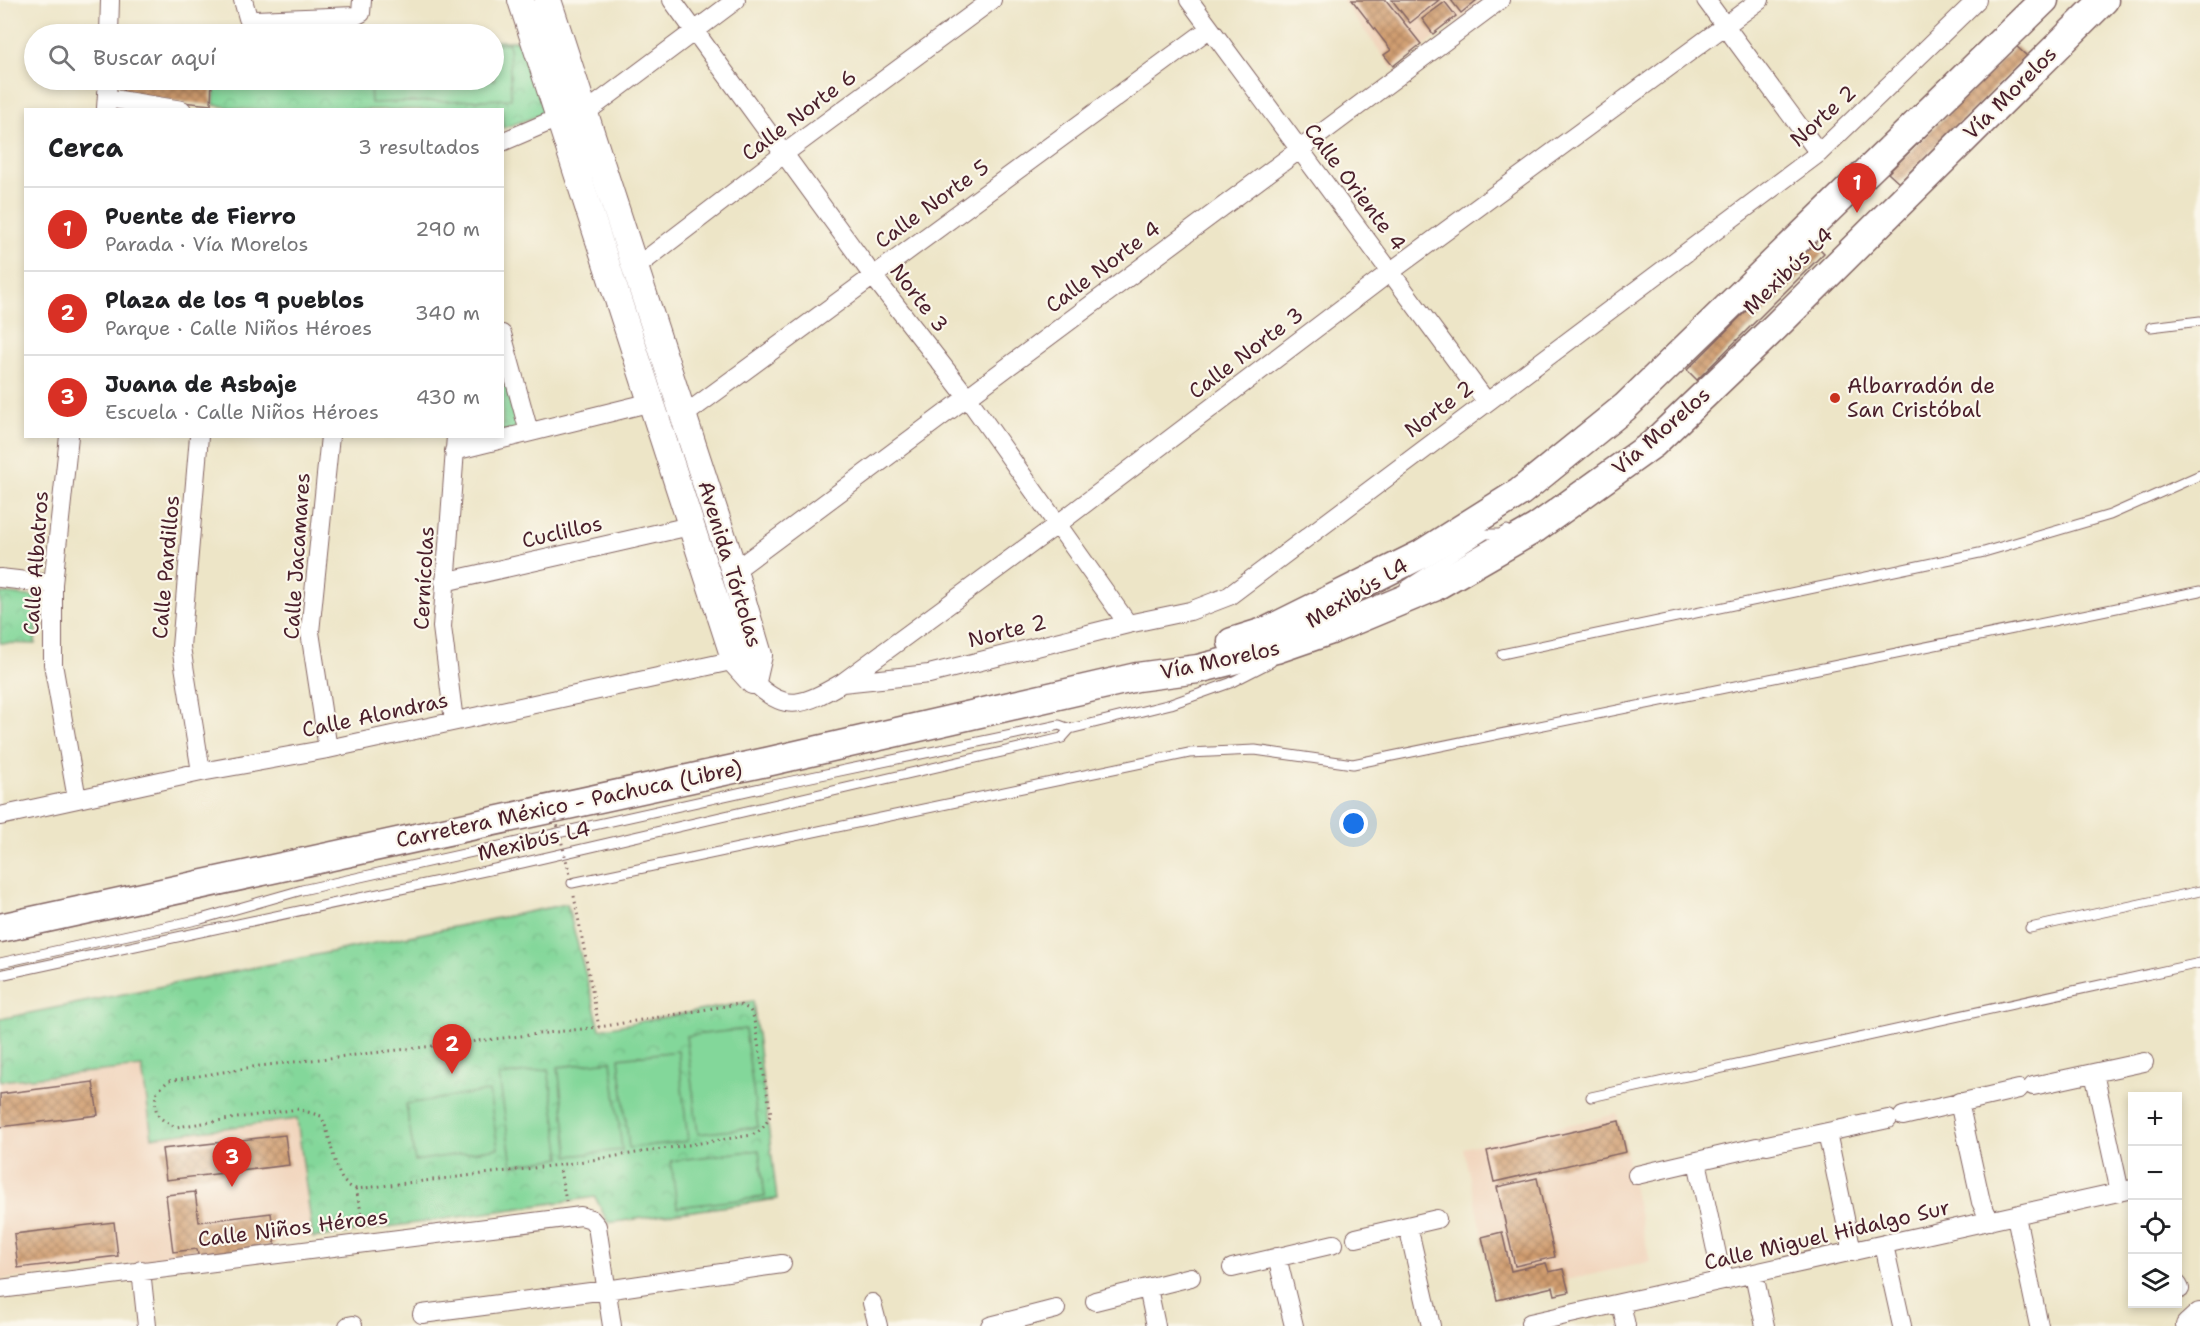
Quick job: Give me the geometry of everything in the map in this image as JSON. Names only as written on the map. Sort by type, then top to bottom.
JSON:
[{"type":"main road","name":"Vía Morelos","points":[[1137,676],[1198,669],[1276,649],[1331,630],[1434,587],[1536,528],[1653,444],[1784,319],[2104,0]]},
{"type":"main road","name":"Vía Morelos","points":[[1137,676],[1267,631],[1420,555],[1520,492],[1625,407],[2047,3]]},
{"type":"main road","name":"Carretera México - Pachuca (Libre)","points":[[0,928],[782,758],[1137,676]]},
{"type":"street","points":[[109,24],[110,0]]},
{"type":"street","points":[[243,0],[248,18],[255,20],[355,16],[361,13],[362,0]]},
{"type":"street","name":"Avenida Tórtolas","points":[[521,0],[690,526],[747,658]]},
{"type":"street","name":"Avenida Tórtolas","points":[[548,0],[734,571],[747,658],[753,681]]},
{"type":"street","name":"Norte 3","points":[[672,0],[873,276],[967,397],[1128,624]]},
{"type":"street","points":[[585,113],[736,0]]},
{"type":"street","name":"Calle Norte 6","points":[[635,268],[785,153],[992,0]]},
{"type":"street","name":"Calle Oriente 4","points":[[1189,0],[1486,401]]},
{"type":"street","name":"Calle Norte 4","points":[[734,571],[1500,0]]},
{"type":"street","points":[[1706,0],[1819,153]]},
{"type":"street","name":"Calle Norte 3","points":[[753,681],[775,701],[798,703],[842,683],[1058,524],[1390,272],[1760,0]]},
{"type":"street","name":"Norte 2","points":[[842,683],[929,674],[1128,624],[1190,611],[1229,596],[1819,153],[1977,0]]},
{"type":"street","name":"Calle Norte 5","points":[[682,416],[1209,29]]},
{"type":"street","points":[[107,96],[171,108]]},
{"type":"street","points":[[504,141],[558,118]]},
{"type":"street","points":[[504,341],[529,432]]},
{"type":"street","points":[[504,436],[652,402]]},
{"type":"street","name":"Calle Albatros","points":[[69,438],[53,584],[53,664],[77,799]]},
{"type":"street","name":"Calle Pardillos","points":[[199,438],[181,647],[201,772]]},
{"type":"street","name":"Calle Jacamares","points":[[328,749],[310,632],[330,438]]},
{"type":"street","points":[[455,444],[492,438]]},
{"type":"street","name":"Cernícolas","points":[[454,721],[442,627],[455,444]]},
{"type":"street","name":"Cuclillos","points":[[444,582],[690,526]]},
{"type":"street","points":[[0,578],[53,584]]},
{"type":"street","name":"Calle Alondras","points":[[0,816],[201,772],[328,749],[747,658]]},
{"type":"street","points":[[1637,1174],[2144,1062]]},
{"type":"street","points":[[2094,1073],[2126,1191]]},
{"type":"street","points":[[1959,1102],[1981,1202],[1990,1221]]},
{"type":"street","points":[[1827,1132],[1852,1252]]},
{"type":"street","points":[[1697,1161],[1719,1264],[1727,1280]]},
{"type":"street","name":"Calle Miguel Hidalgo Sur","points":[[1531,1324],[2126,1191]]},
{"type":"street","name":"Calle Niños Héroes","points":[[0,1289],[581,1216],[591,1220],[597,1226],[606,1290]]},
{"type":"street","points":[[2016,1216],[2039,1326]]},
{"type":"street","points":[[1356,1238],[1437,1219]]},
{"type":"street","points":[[1408,1226],[1431,1326]]},
{"type":"street","points":[[1232,1268],[1334,1244]]},
{"type":"street","points":[[1884,1245],[1902,1326]]},
{"type":"street","points":[[1278,1257],[1294,1326]]},
{"type":"street","points":[[422,1314],[782,1264]]},
{"type":"street","points":[[141,1270],[147,1326]]},
{"type":"street","points":[[1754,1274],[1764,1326]]},
{"type":"street","points":[[1095,1301],[1191,1277]]},
{"type":"street","points":[[1148,1288],[1156,1326]]},
{"type":"street","points":[[606,1290],[612,1326]]},
{"type":"street","points":[[872,1303],[878,1326]]},
{"type":"street","points":[[1621,1304],[1626,1326]]},
{"type":"street","points":[[990,1326],[1015,1323],[1056,1309]]},
{"type":"street","points":[[2189,1326],[2200,1316]]},
{"type":"street","points":[[348,1326],[353,1325]]},
{"type":"lane","points":[[1951,138],[2093,0]]},
{"type":"lane","name":"Mexibús L4","points":[[1716,333],[2047,3]]},
{"type":"lane","points":[[2151,327],[2200,321]]},
{"type":"lane","points":[[1502,654],[1984,552],[2110,515],[2200,475]]},
{"type":"lane","points":[[1516,507],[1544,486]]},
{"type":"lane","name":"Mexibús L4","points":[[0,963],[201,919],[302,890],[778,784],[1059,725],[1070,729],[1171,704],[1230,683],[1362,614],[1486,534],[1500,534],[1519,523]]},
{"type":"lane","points":[[1486,534],[1491,524]]},
{"type":"lane","points":[[572,884],[1189,753],[1255,750],[1353,764],[2200,591]]},
{"type":"lane","name":"Mexibús L4","points":[[0,975],[522,863],[1062,738],[1070,729]]},
{"type":"lane","points":[[2030,928],[2200,891]]},
{"type":"lane","points":[[1591,1097],[2200,963]]},
{"type":"path","points":[[553,808],[572,884],[599,1027]]},
{"type":"path","points":[[738,1004],[749,1009],[753,1015],[771,1114],[765,1126],[752,1135],[559,1165],[356,1189],[341,1178],[327,1128],[321,1116],[298,1109],[176,1127],[160,1120],[154,1109],[156,1093],[168,1081],[259,1066],[599,1027],[738,1004]]},
{"type":"path","points":[[559,1165],[569,1217]]},
{"type":"path","points":[[356,1189],[367,1242]]},
{"type":"shaded area","points":[[1342,0],[1486,0],[1393,69]]},
{"type":"shaded area","points":[[142,1067],[152,1137],[297,1119],[313,1238],[0,1280],[0,1081]]},
{"type":"shaded area","points":[[1617,1114],[1650,1262],[1566,1280],[1569,1292],[1555,1295],[1553,1287],[1497,1300],[1463,1148]]},
{"type":"green space","points":[[504,41],[521,41],[544,114],[504,128],[504,108],[234,108],[214,105],[215,90],[504,90]]},
{"type":"green space","points":[[504,43],[509,43],[511,99],[371,103],[370,90],[504,90]]},
{"type":"green space","points":[[504,374],[521,429],[504,433]]},
{"type":"green space","points":[[0,593],[38,597],[35,644],[0,643]]},
{"type":"green space","points":[[567,904],[600,1029],[753,1001],[777,1199],[608,1223],[595,1197],[313,1238],[297,1119],[152,1137],[142,1067],[0,1081],[0,1019]]},
{"type":"green space","points":[[745,1029],[758,1127],[698,1134],[686,1036]]},
{"type":"green space","points":[[678,1051],[688,1141],[629,1148],[619,1058]]},
{"type":"green space","points":[[611,1061],[622,1150],[569,1156],[558,1067]]},
{"type":"green space","points":[[548,1069],[561,1158],[512,1165],[499,1076]]},
{"type":"green space","points":[[489,1091],[498,1148],[415,1161],[406,1104]]},
{"type":"green space","points":[[759,1150],[765,1197],[677,1207],[671,1161]]},
{"type":"building","points":[[1352,0],[1386,0],[1421,44],[1393,66],[1384,55],[1391,50]]},
{"type":"building","points":[[1392,0],[1439,0],[1410,23]]},
{"type":"building","points":[[1451,0],[1477,0],[1461,13]]},
{"type":"building","points":[[1445,2],[1456,16],[1433,34],[1422,19]]},
{"type":"building","points":[[2016,46],[2027,56],[1899,183],[1888,173]]},
{"type":"building","points":[[123,90],[212,90],[211,105],[123,96]]},
{"type":"building","points":[[1814,243],[1824,253],[1697,380],[1687,370]]},
{"type":"building","points":[[93,1082],[98,1115],[0,1127],[0,1094]]},
{"type":"building","points":[[1619,1121],[1626,1152],[1494,1182],[1487,1151]]},
{"type":"building","points":[[285,1135],[289,1165],[166,1180],[162,1149]]},
{"type":"building","points":[[1537,1178],[1555,1257],[1515,1266],[1497,1187]]},
{"type":"building","points":[[195,1192],[199,1222],[271,1213],[275,1245],[198,1255],[197,1249],[173,1252],[166,1195]]},
{"type":"building","points":[[114,1222],[118,1256],[18,1268],[14,1234]]},
{"type":"building","points":[[1502,1232],[1511,1271],[1546,1263],[1549,1272],[1563,1269],[1569,1292],[1555,1295],[1553,1287],[1497,1300],[1482,1237]]},
{"type":"place","name":"Puente de Fierro","points":[[1857,213]]},
{"type":"place","name":"Albarradón de San Cristóbal","points":[[1835,398]]},
{"type":"place","name":"Plaza de los 9 pueblos","points":[[452,1074]]},
{"type":"place","name":"Juana de Asbaje","points":[[232,1187]]}]
